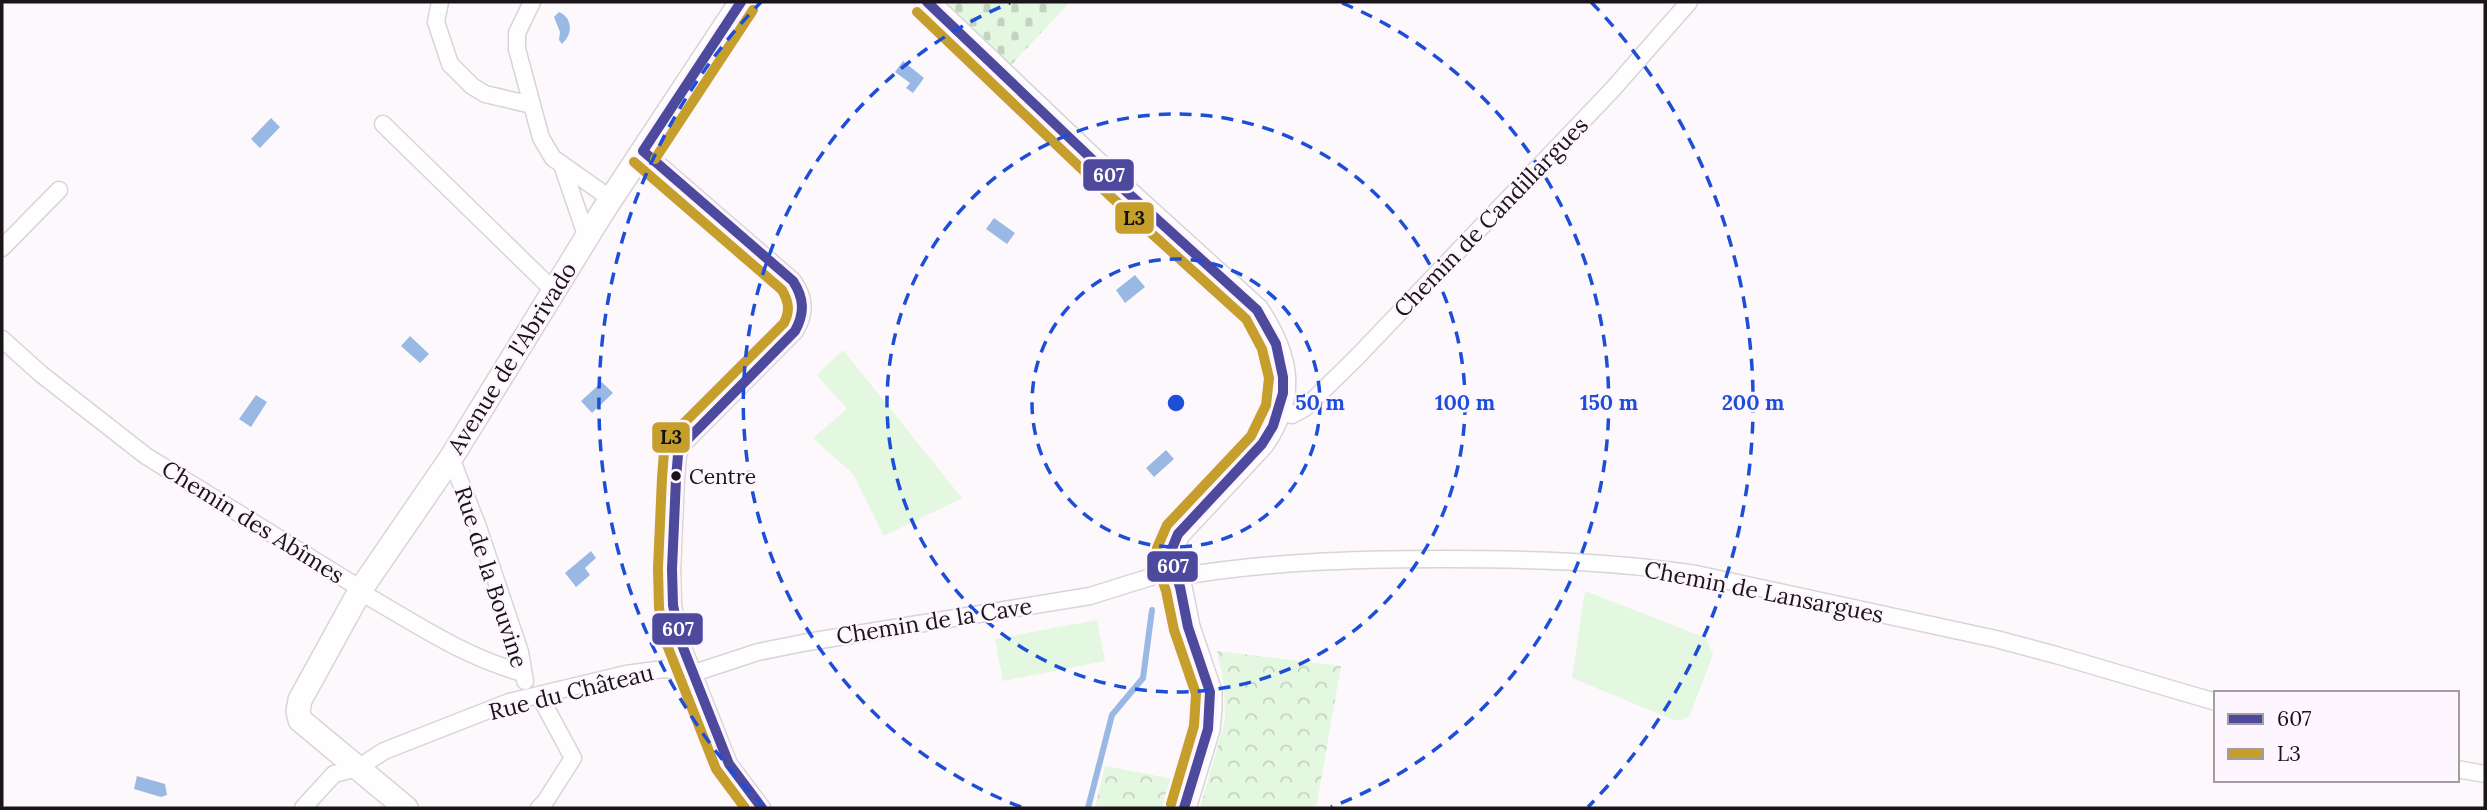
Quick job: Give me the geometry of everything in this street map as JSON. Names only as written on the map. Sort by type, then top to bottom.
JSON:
[{"type":"street","points":[[440,2],[436,22],[450,64],[472,86],[485,94],[532,106]]},
{"type":"street","points":[[532,2],[517,33],[517,49],[545,148],[562,165],[611,199]]},
{"type":"street","name":"Avenue de l'Abrivado","points":[[365,763],[300,720],[300,700],[360,589],[451,458],[611,199],[741,2]]},
{"type":"street","points":[[926,2],[1108,175],[1257,310],[1278,349],[1283,370],[1281,411],[1262,444],[1178,534],[1171,551],[1188,627],[1210,692],[1208,729],[1184,808]]},
{"type":"street","name":"Chemin de Candillargues","points":[[1281,411],[1292,415],[1305,408],[1357,357],[1612,90],[1689,2]]},
{"type":"street","points":[[383,124],[554,291]]},
{"type":"street","points":[[643,151],[793,281],[804,306],[796,331],[682,445],[678,455],[672,569],[673,605],[680,640],[729,764],[762,808]]},
{"type":"street","points":[[562,165],[587,238]]},
{"type":"street","points":[[2,248],[59,190]]},
{"type":"street","name":"Chemin des Abîmes","points":[[2,339],[41,374],[146,456],[369,597],[454,647],[523,674]]},
{"type":"street","name":"Rue de la Bouvine","points":[[451,458],[478,527],[520,652],[523,674],[573,758],[546,806]]},
{"type":"street","name":"Chemin de Lansargues","points":[[1176,574],[1335,559],[1507,559],[1652,567],[1696,574],[1996,639],[2214,701]]},
{"type":"street","name":"Chemin de la Cave","points":[[694,673],[758,652],[1090,596],[1154,576],[1176,574]]},
{"type":"street","name":"Rue du Château","points":[[303,808],[334,774],[509,702],[626,674],[664,669],[694,673]]},
{"type":"street","points":[[365,763],[406,808]]},
{"type":"street","points":[[2459,769],[2485,774]]},
{"type":"green space","points":[[944,2],[1070,2],[1009,67]]},
{"type":"green space","points":[[843,350],[962,498],[884,536],[853,474],[813,438],[847,409],[817,375]]},
{"type":"green space","points":[[1585,591],[1706,638],[1713,654],[1690,715],[1682,720],[1674,720],[1572,678]]},
{"type":"green space","points":[[1097,620],[1105,661],[1003,681],[995,639]]},
{"type":"green space","points":[[1217,651],[1341,666],[1316,808],[1200,808],[1225,720],[1224,684]]},
{"type":"green space","points":[[1105,766],[1173,779],[1164,808],[1095,808]]},
{"type":"water","points":[[559,12],[567,18],[570,26],[568,36],[562,44],[554,17]]},
{"type":"water","points":[[903,61],[924,78],[913,93],[906,88],[910,83],[895,72]]},
{"type":"water","points":[[271,118],[280,127],[260,148],[251,139]]},
{"type":"water","points":[[994,218],[1015,233],[1007,244],[986,229]]},
{"type":"water","points":[[1135,275],[1145,287],[1125,303],[1116,290]]},
{"type":"water","points":[[410,336],[429,354],[420,363],[401,346]]},
{"type":"water","points":[[602,382],[613,393],[592,413],[581,401]]},
{"type":"water","points":[[256,395],[267,402],[251,427],[239,419]]},
{"type":"water","points":[[1166,450],[1174,459],[1154,477],[1146,468]]},
{"type":"water","points":[[591,551],[596,558],[585,568],[590,575],[576,587],[565,573]]},
{"type":"water","points":[[137,776],[165,784],[167,795],[161,797],[134,789]]},
{"type":"waterway","points":[[1088,808],[1112,715],[1143,678],[1152,610]]},
{"type":"transit line","name":"607","points":[[643,151],[741,2]]},
{"type":"transit line","name":"607","points":[[927,2],[1118,184],[1257,310],[1276,344],[1283,377],[1283,393],[1273,426],[1262,444],[1178,534],[1171,551],[1171,561],[1180,587],[1188,627],[1210,692],[1208,729],[1184,808]]},
{"type":"transit line","name":"L3","points":[[655,159],[753,10]]},
{"type":"transit line","name":"L3","points":[[917,12],[1108,194],[1246,319],[1262,349],[1269,378],[1266,405],[1251,436],[1167,525],[1157,548],[1157,564],[1174,630],[1196,694],[1194,726],[1171,804]]},
{"type":"transit line","name":"607","points":[[643,151],[793,281],[801,300],[802,312],[795,331],[682,445],[678,455],[676,479],[672,569],[673,605],[680,640],[729,764],[762,808]]},
{"type":"transit line","name":"L3","points":[[634,162],[782,290],[787,303],[784,323],[672,435],[664,452],[658,568],[659,608],[667,645],[716,769],[745,808]]},
{"type":"place","name":"Centre","points":[[676,476]]}]
